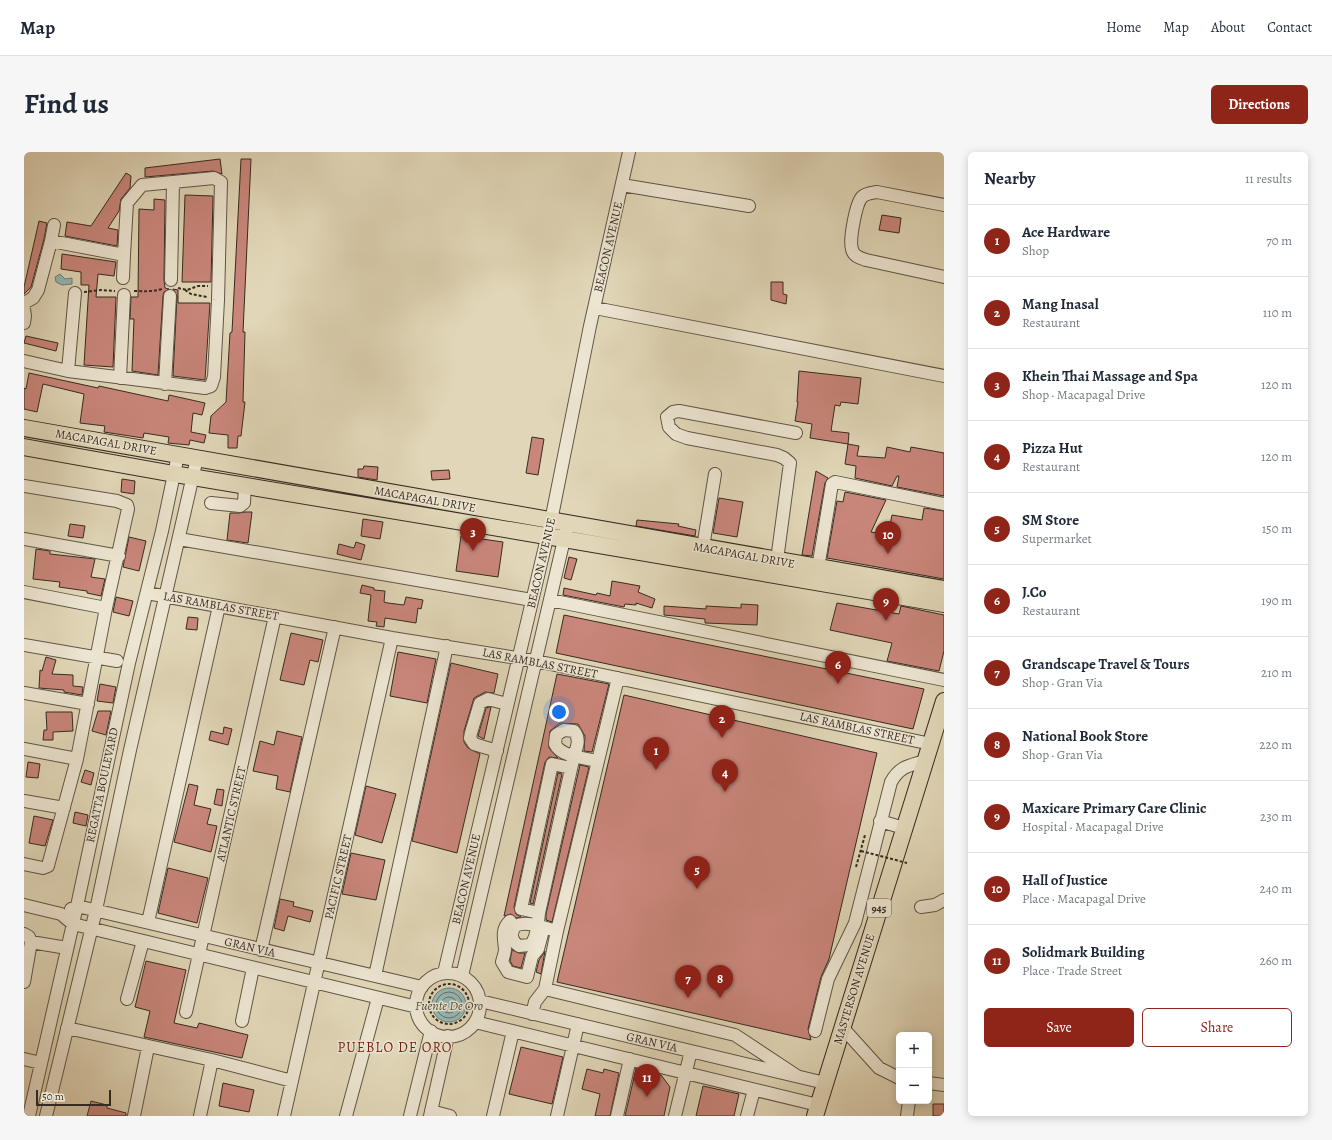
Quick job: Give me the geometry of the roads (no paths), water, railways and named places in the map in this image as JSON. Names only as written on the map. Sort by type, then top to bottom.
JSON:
[{"type":"main road","name":"MACAPAGAL DRIVE","points":[[24,428],[197,458],[944,604]]},
{"type":"main road","name":"MACAPAGAL DRIVE","points":[[24,447],[193,478],[549,528]]},
{"type":"main road","name":"MACAPAGAL DRIVE","points":[[566,531],[703,547],[944,589]]},
{"type":"main road","name":"MASTERSON AVENUE","points":[[816,1110],[944,701]]},
{"type":"street","name":"BEACON AVENUE","points":[[444,973],[549,528],[629,152]]},
{"type":"street","points":[[24,361],[68,371],[165,384],[205,388],[212,386],[214,377],[219,286],[221,182],[214,178],[142,185],[131,196],[127,203],[125,213],[123,278]]},
{"type":"street","points":[[165,384],[173,182]]},
{"type":"street","points":[[622,184],[749,206]]},
{"type":"street","points":[[944,205],[877,192],[866,193],[860,198],[852,233],[852,249],[856,256],[866,260],[944,277]]},
{"type":"street","points":[[24,303],[33,298],[38,290],[54,225]]},
{"type":"street","points":[[51,241],[124,255]]},
{"type":"street","points":[[120,378],[124,292]]},
{"type":"street","points":[[68,371],[75,293]]},
{"type":"street","points":[[595,308],[944,376]]},
{"type":"street","points":[[24,310],[26,316],[24,323]]},
{"type":"street","points":[[777,560],[790,463],[777,455],[708,443],[676,434],[669,427],[667,417],[673,412],[679,411],[796,433]]},
{"type":"street","name":"REGATTA BOULEVARD","points":[[29,1116],[68,948],[110,746],[147,593],[178,455]]},
{"type":"street","name":"REGATTA BOULEVARD","points":[[46,1116],[96,910],[130,750],[197,458]]},
{"type":"street","points":[[703,547],[715,474]]},
{"type":"street","points":[[818,568],[832,484],[835,482],[944,504]]},
{"type":"street","points":[[24,486],[117,501],[127,505],[128,509],[119,556],[106,608],[77,758],[48,866],[43,868],[24,864]]},
{"type":"street","points":[[211,503],[240,506],[244,503],[245,486]]},
{"type":"street","name":"BEACON AVENUE","points":[[462,976],[566,531]]},
{"type":"street","points":[[24,539],[119,556]]},
{"type":"street","points":[[179,539],[532,600]]},
{"type":"street","points":[[24,592],[106,608]]},
{"type":"street","name":"LAS RAMBLAS STREET","points":[[147,593],[392,638],[536,661],[931,744]]},
{"type":"street","points":[[550,600],[944,680]]},
{"type":"street","points":[[148,922],[219,606]]},
{"type":"street","name":"ATLANTIC STREET","points":[[186,1012],[275,616]]},
{"type":"street","points":[[261,950],[335,627]]},
{"type":"street","name":"PACIFIC STREET","points":[[284,1116],[392,638]]},
{"type":"street","points":[[24,645],[117,662]]},
{"type":"street","points":[[375,976],[447,646]]},
{"type":"street","points":[[532,1014],[535,1002],[545,989],[557,931],[618,678]]},
{"type":"street","points":[[24,693],[88,704]]},
{"type":"street","points":[[497,751],[474,744],[470,738],[471,733],[480,703],[488,699],[507,704]]},
{"type":"street","points":[[557,931],[538,926],[531,925],[524,923],[515,926],[511,934],[516,944],[526,947],[533,942],[535,938],[535,934],[537,927],[538,920],[571,768],[572,760],[574,756],[575,752],[578,743],[578,739],[574,731],[564,730],[556,735],[554,739],[557,748],[566,753],[572,754],[578,756],[598,761]]},
{"type":"street","points":[[110,746],[130,750]]},
{"type":"street","points":[[24,749],[77,758]]},
{"type":"street","points":[[815,1031],[828,979],[855,922],[891,782],[897,772],[905,767],[925,761]]},
{"type":"street","points":[[540,913],[542,933],[538,949],[532,956],[527,977],[508,972],[502,962],[505,950],[502,940],[505,927],[509,922],[519,916],[521,909],[552,764],[571,768]]},
{"type":"street","points":[[24,801],[64,808]]},
{"type":"street","points":[[880,821],[904,828]]},
{"type":"street","points":[[921,907],[935,906],[944,900]]},
{"type":"street","points":[[24,905],[61,914],[73,924]]},
{"type":"street","points":[[61,914],[77,906]]},
{"type":"street","name":"GRAN VIA","points":[[77,906],[422,987]]},
{"type":"street","points":[[521,909],[540,913]]},
{"type":"street","points":[[855,922],[874,926]]},
{"type":"street","name":"GRAN VIA","points":[[73,924],[417,1007]]},
{"type":"street","points":[[24,982],[28,938],[68,948]]},
{"type":"street","points":[[127,999],[142,941]]},
{"type":"street","points":[[242,1021],[253,968]]},
{"type":"street","points":[[444,973],[462,976],[474,986],[480,1001],[478,1015],[475,1022],[464,1032],[448,1036],[430,1031],[421,1021],[417,1007],[417,1000],[422,987],[432,978],[444,973]]},
{"type":"street","points":[[545,989],[735,1035],[797,1076]]},
{"type":"street","points":[[346,1116],[378,998]]},
{"type":"street","name":"GRAN VIA","points":[[480,1001],[825,1083]]},
{"type":"street","name":"GRAN VIA","points":[[475,1022],[754,1090],[816,1110]]},
{"type":"street","points":[[557,1116],[578,1024]]},
{"type":"street","points":[[842,1027],[879,1068],[896,1076]]},
{"type":"street","points":[[67,1028],[212,1060],[292,1081]]},
{"type":"street","points":[[410,1116],[430,1031]]},
{"type":"street","points":[[493,1116],[513,1031]]},
{"type":"street","points":[[448,1036],[431,1114],[450,1116]]},
{"type":"street","points":[[134,1116],[148,1047]]},
{"type":"street","points":[[676,1116],[691,1051]]},
{"type":"street","points":[[24,1059],[41,1063]]},
{"type":"street","points":[[617,1116],[630,1059]]},
{"type":"street","points":[[200,1116],[212,1060]]},
{"type":"street","points":[[932,1083],[944,1085]]},
{"type":"street","points":[[747,1116],[754,1090]]},
{"type":"street","points":[[907,1116],[909,1104]]},
{"type":"water","points":[[60,274],[65,279],[72,278],[72,284],[62,285],[56,282],[55,277]]},
{"type":"water","name":"Fuente De Oro","points":[[449,988],[461,993],[466,1005],[461,1017],[449,1022],[437,1017],[432,1005],[437,993]]},
{"type":"place","name":"Khein Thai Massage and Spa","points":[[473,551]]},
{"type":"place","name":"Hall of Justice","points":[[888,554]]},
{"type":"place","name":"Maxicare Primary Care Clinic","points":[[886,621]]},
{"type":"place","name":"J.Co","points":[[838,684]]},
{"type":"place","name":"Mang Inasal","points":[[722,738]]},
{"type":"place","name":"Ace Hardware","points":[[656,770]]},
{"type":"place","name":"Pizza Hut","points":[[725,792]]},
{"type":"place","name":"SM Store","points":[[697,889]]},
{"type":"place","name":"Grandscape Travel & Tours","points":[[688,998]]},
{"type":"place","name":"National Book Store","points":[[720,998]]},
{"type":"place","name":"Solidmark Building","points":[[647,1097]]},
{"type":"district","name":"PUEBLO DE ORO","points":[[395,1047]]}]
